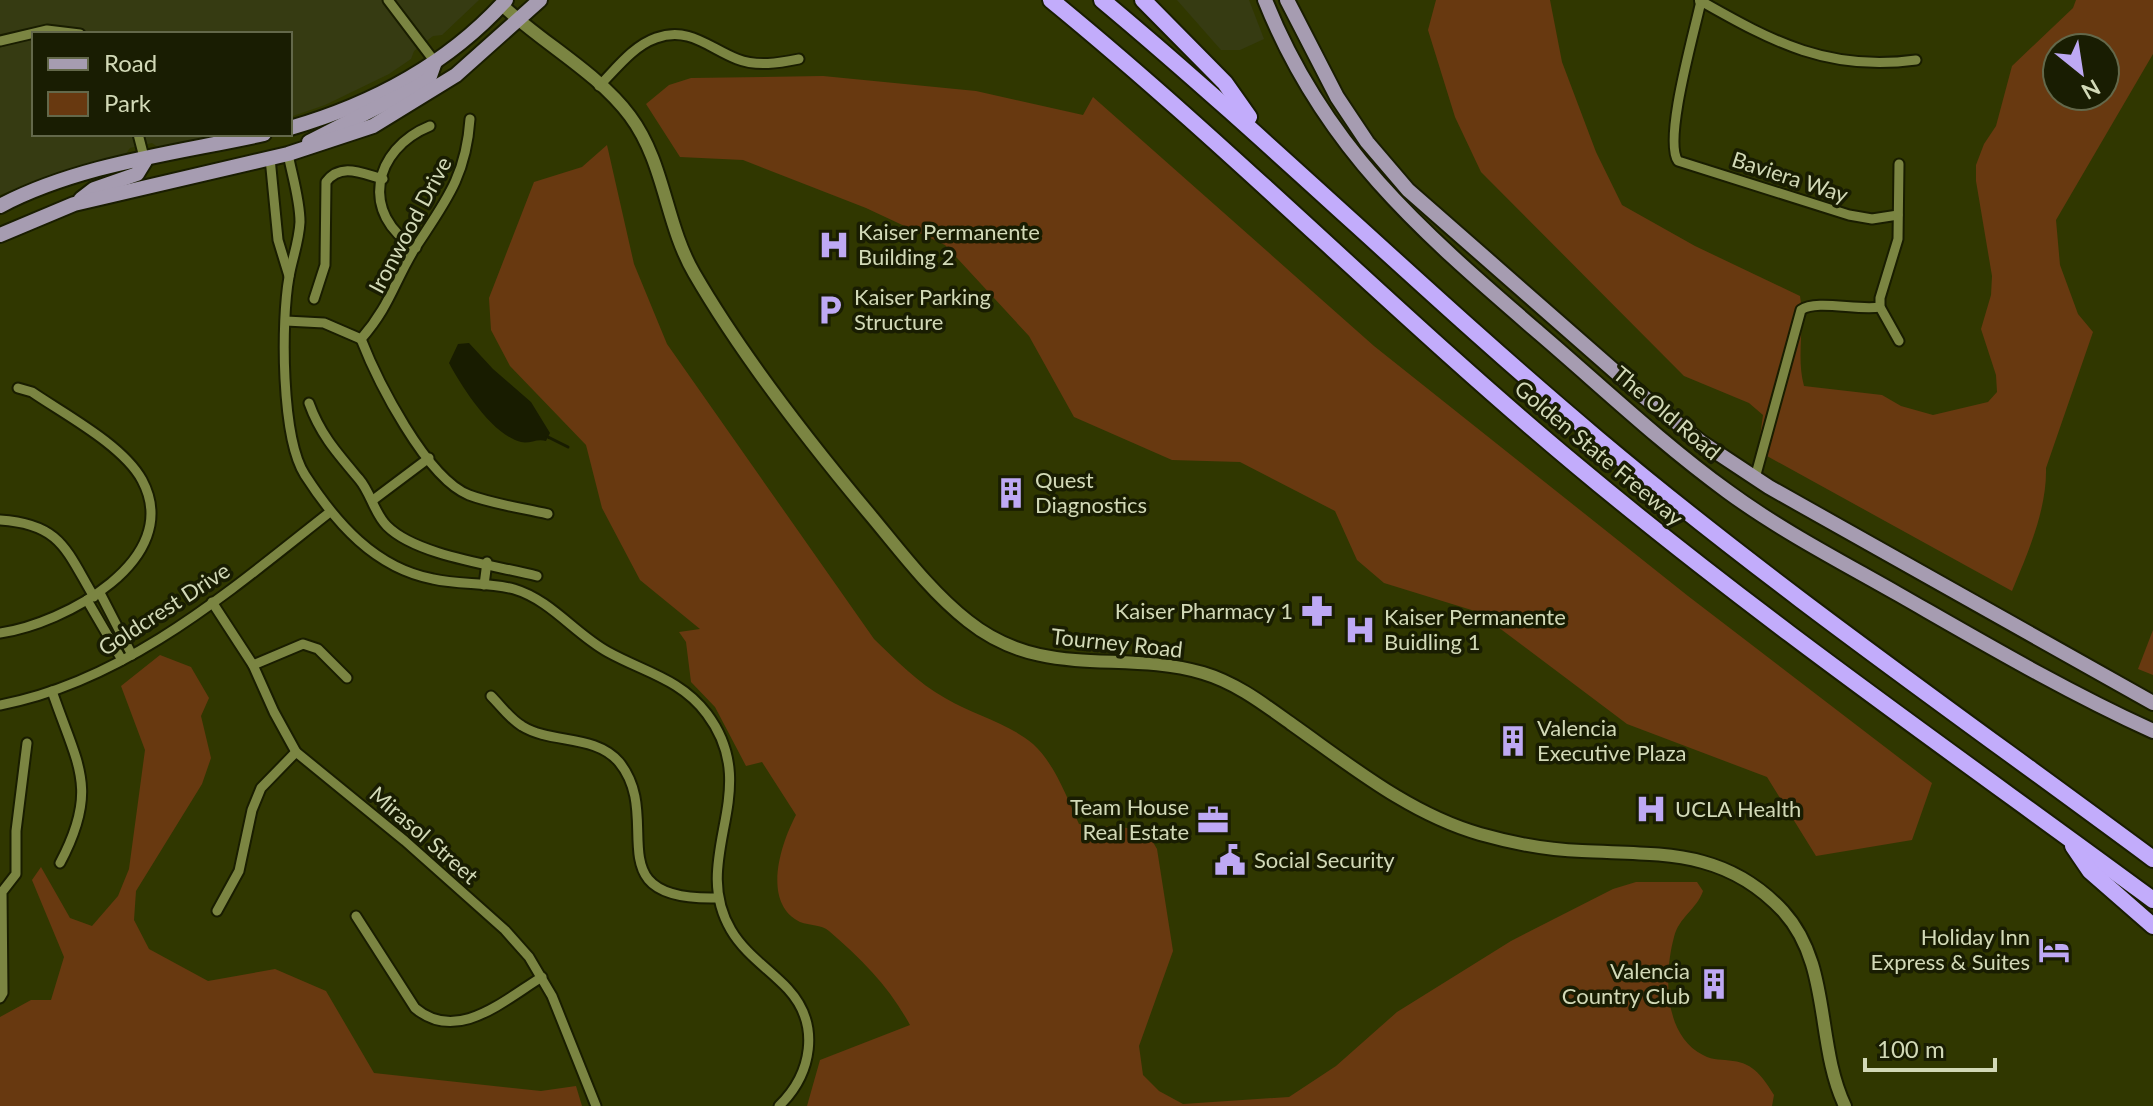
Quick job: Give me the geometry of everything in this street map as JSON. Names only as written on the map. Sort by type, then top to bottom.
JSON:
[{"type":"highway","name":"Golden State Freeway","points":[[1051,0],[1202,127],[1429,336],[1586,474],[1682,551],[2153,900]]},
{"type":"highway","name":"Golden State Freeway","points":[[1102,0],[1262,136],[1501,355],[1650,482],[2153,858]]},
{"type":"highway","points":[[1143,0],[1225,83],[1262,136]]},
{"type":"highway","points":[[2065,835],[2090,871],[2153,926]]},
{"type":"main road","points":[[0,235],[74,204],[288,154],[356,133],[412,105],[456,75],[540,0]]},
{"type":"main road","name":"The Old Road","points":[[1265,0],[1316,102],[1384,192],[1438,245],[1706,476],[1784,529],[1951,625],[2060,686],[2153,731]]},
{"type":"main road","name":"The Old Road","points":[[1287,0],[1337,97],[1367,142],[1408,190],[1643,396],[1755,478],[2080,665],[2153,703]]},
{"type":"main road","points":[[292,127],[368,101],[435,62],[504,2]]},
{"type":"main road","points":[[288,154],[417,87],[429,79],[435,62]]},
{"type":"main road","points":[[0,206],[54,184],[255,136]]},
{"type":"main road","points":[[74,204],[94,189],[137,174],[145,161]]},
{"type":"street","points":[[388,0],[435,62]]},
{"type":"street","points":[[1701,0],[1760,36],[1792,49],[1892,64],[1916,60]]},
{"type":"street","name":"Baviera Way","points":[[1701,0],[1676,112],[1674,156],[1678,161],[1849,215],[1872,219],[1898,215]]},
{"type":"street","name":"Tourney Road","points":[[504,2],[519,21],[628,113],[657,165],[677,236],[693,272],[824,459],[892,540],[966,620],[990,636],[1043,657],[1071,663],[1155,664],[1205,673],[1264,704],[1388,792],[1448,823],[1481,834],[1548,849],[1664,852],[1701,860],[1733,874],[1771,900],[1805,944],[1816,973],[1829,1067],[1845,1106]]},
{"type":"street","points":[[38,32],[64,32]]},
{"type":"street","points":[[0,41],[32,34]]},
{"type":"street","points":[[599,86],[633,52],[656,38],[680,34],[704,40],[738,60],[769,65],[799,59]]},
{"type":"street","name":"Ironwood Drive","points":[[361,339],[384,313],[416,248],[435,222],[467,157],[470,119]]},
{"type":"street","points":[[416,248],[395,235],[382,216],[378,198],[389,159],[399,145],[430,126]]},
{"type":"street","points":[[139,136],[145,161]]},
{"type":"street","points":[[288,154],[300,219],[289,276],[286,405],[302,471],[330,512],[369,551],[400,570],[433,579],[513,589],[536,599],[606,651],[673,681],[706,712],[719,730],[731,774],[731,800],[719,851],[717,898],[738,942],[795,998],[808,1033],[809,1052],[804,1074],[795,1091],[779,1106]]},
{"type":"street","points":[[270,158],[278,240],[289,276]]},
{"type":"street","points":[[1899,164],[1898,239],[1882,289],[1880,307],[1899,341]]},
{"type":"street","points":[[314,299],[325,265],[326,182],[334,173],[345,170],[383,179]]},
{"type":"street","points":[[1755,478],[1801,310],[1817,305],[1860,310],[1880,307]]},
{"type":"street","points":[[286,321],[324,323],[361,339],[390,404],[429,458],[456,488],[470,495],[548,514]]},
{"type":"street","points":[[0,633],[52,618],[94,597],[121,576],[139,553],[150,517],[143,481],[121,454],[32,392],[18,388]]},
{"type":"street","points":[[309,403],[319,430],[373,500],[381,519],[390,529],[421,546],[537,576]]},
{"type":"street","points":[[373,500],[429,458]]},
{"type":"street","name":"Goldcrest Drive","points":[[0,705],[52,691],[132,655],[212,602],[330,512]]},
{"type":"street","points":[[0,520],[21,521],[58,537],[132,655]]},
{"type":"street","points":[[484,585],[487,562]]},
{"type":"street","points":[[94,597],[122,660]]},
{"type":"street","name":"Mirasol Street","points":[[212,602],[253,665],[296,752],[505,930],[529,957],[542,977],[596,1106]]},
{"type":"street","points":[[253,665],[303,644],[318,649],[347,678]]},
{"type":"street","points":[[52,691],[84,787],[82,816],[60,863]]},
{"type":"street","points":[[491,696],[524,727],[590,744],[618,761],[634,791],[636,844],[647,877],[658,888],[674,896],[717,898]]},
{"type":"street","points":[[2,995],[1,892],[16,874],[16,831],[27,743]]},
{"type":"street","points":[[217,911],[239,871],[252,810],[261,788],[296,752]]},
{"type":"street","points":[[356,916],[415,1008],[427,1018],[442,1023],[465,1022],[542,977]]},
{"type":"shaded area","points":[[0,0],[479,0],[442,35],[433,36],[414,51],[411,59],[389,74],[325,105],[292,116],[292,32],[32,32],[32,136],[211,136],[159,148],[152,143],[130,148],[125,155],[61,171],[0,195]]},
{"type":"shaded area","points":[[1177,0],[1249,0],[1264,39],[1240,50],[1221,50]]},
{"type":"shaded area","points":[[469,343],[531,402],[550,433],[546,441],[521,442],[510,438],[479,409],[449,363],[458,344]]},
{"type":"green space","points":[[1436,0],[1550,0],[1562,62],[1596,152],[1622,205],[1695,246],[1800,296],[1804,386],[1882,395],[1901,406],[1933,415],[1988,402],[1997,392],[1996,375],[1981,329],[1991,295],[1992,276],[1976,165],[1984,144],[1996,126],[2012,66],[2041,38],[2041,112],[2119,112],[2056,220],[2060,265],[2078,314],[2093,332],[2046,468],[2035,531],[2012,591],[1758,451],[1763,415],[1749,403],[1684,376],[1481,172],[1455,117],[1428,30]]},
{"type":"green space","points":[[2076,0],[2153,0],[2153,54],[2121,109],[2121,32],[2048,32],[2073,8]]},
{"type":"green space","points":[[823,76],[976,91],[1083,115],[1093,97],[1374,346],[1688,596],[1932,783],[1912,840],[1816,856],[1767,777],[1627,724],[1478,612],[1384,583],[1357,560],[1335,511],[1240,462],[1172,460],[1074,417],[1029,336],[945,245],[866,208],[743,160],[680,157],[646,104],[669,85],[691,78]]},
{"type":"green space","name":"Valencia Country Club","points":[[607,145],[634,264],[667,344],[874,639],[935,692],[1013,730],[1033,744],[1054,771],[1079,824],[1134,829],[1151,839],[1157,849],[1173,951],[1139,1046],[1143,1075],[1159,1091],[1183,1104],[1289,1097],[1336,1066],[1397,1012],[1511,941],[1613,889],[1636,882],[1697,882],[1703,891],[1676,930],[1671,952],[1668,985],[1674,1019],[1690,1046],[1703,1055],[1740,1062],[1758,1073],[1774,1095],[1772,1106],[807,1106],[820,1060],[910,1025],[884,986],[853,952],[826,929],[800,922],[788,913],[781,901],[778,872],[780,856],[796,815],[762,762],[746,766],[715,707],[691,682],[686,642],[679,632],[700,629],[640,580],[602,508],[586,445],[510,366],[491,330],[489,298],[534,182],[582,167]]},
{"type":"green space","points":[[2153,630],[2153,675],[2138,669]]},
{"type":"green space","points":[[160,655],[191,667],[209,698],[201,716],[211,758],[202,784],[136,891],[134,920],[149,949],[208,981],[275,969],[326,991],[374,1073],[541,1091],[576,1086],[582,1106],[0,1106],[0,1017],[31,1000],[51,1000],[64,957],[32,880],[41,867],[70,918],[92,926],[118,896],[129,869],[145,750],[121,686]]},
{"type":"waterway","points":[[548,437],[568,447]]},
{"type":"place","name":"Kaiser Permanente Building 2","points":[[834,245]]},
{"type":"place","name":"Kaiser Parking Structure","points":[[830,310]]},
{"type":"place","name":"Quest Diagnostics","points":[[1011,493]]},
{"type":"place","name":"Kaiser Pharmacy 1","points":[[1317,611]]},
{"type":"place","name":"Kaiser Permanente Buidling 1","points":[[1360,630]]},
{"type":"place","name":"Valencia Executive Plaza","points":[[1513,741]]},
{"type":"place","name":"UCLA Health","points":[[1651,809]]},
{"type":"place","name":"Team House Real Estate","points":[[1213,820]]},
{"type":"place","name":"Social Security","points":[[1230,860]]},
{"type":"place","name":"Holiday Inn Express & Suites","points":[[2054,950]]},
{"type":"place","name":"Valencia Country Club","points":[[1714,984]]}]
